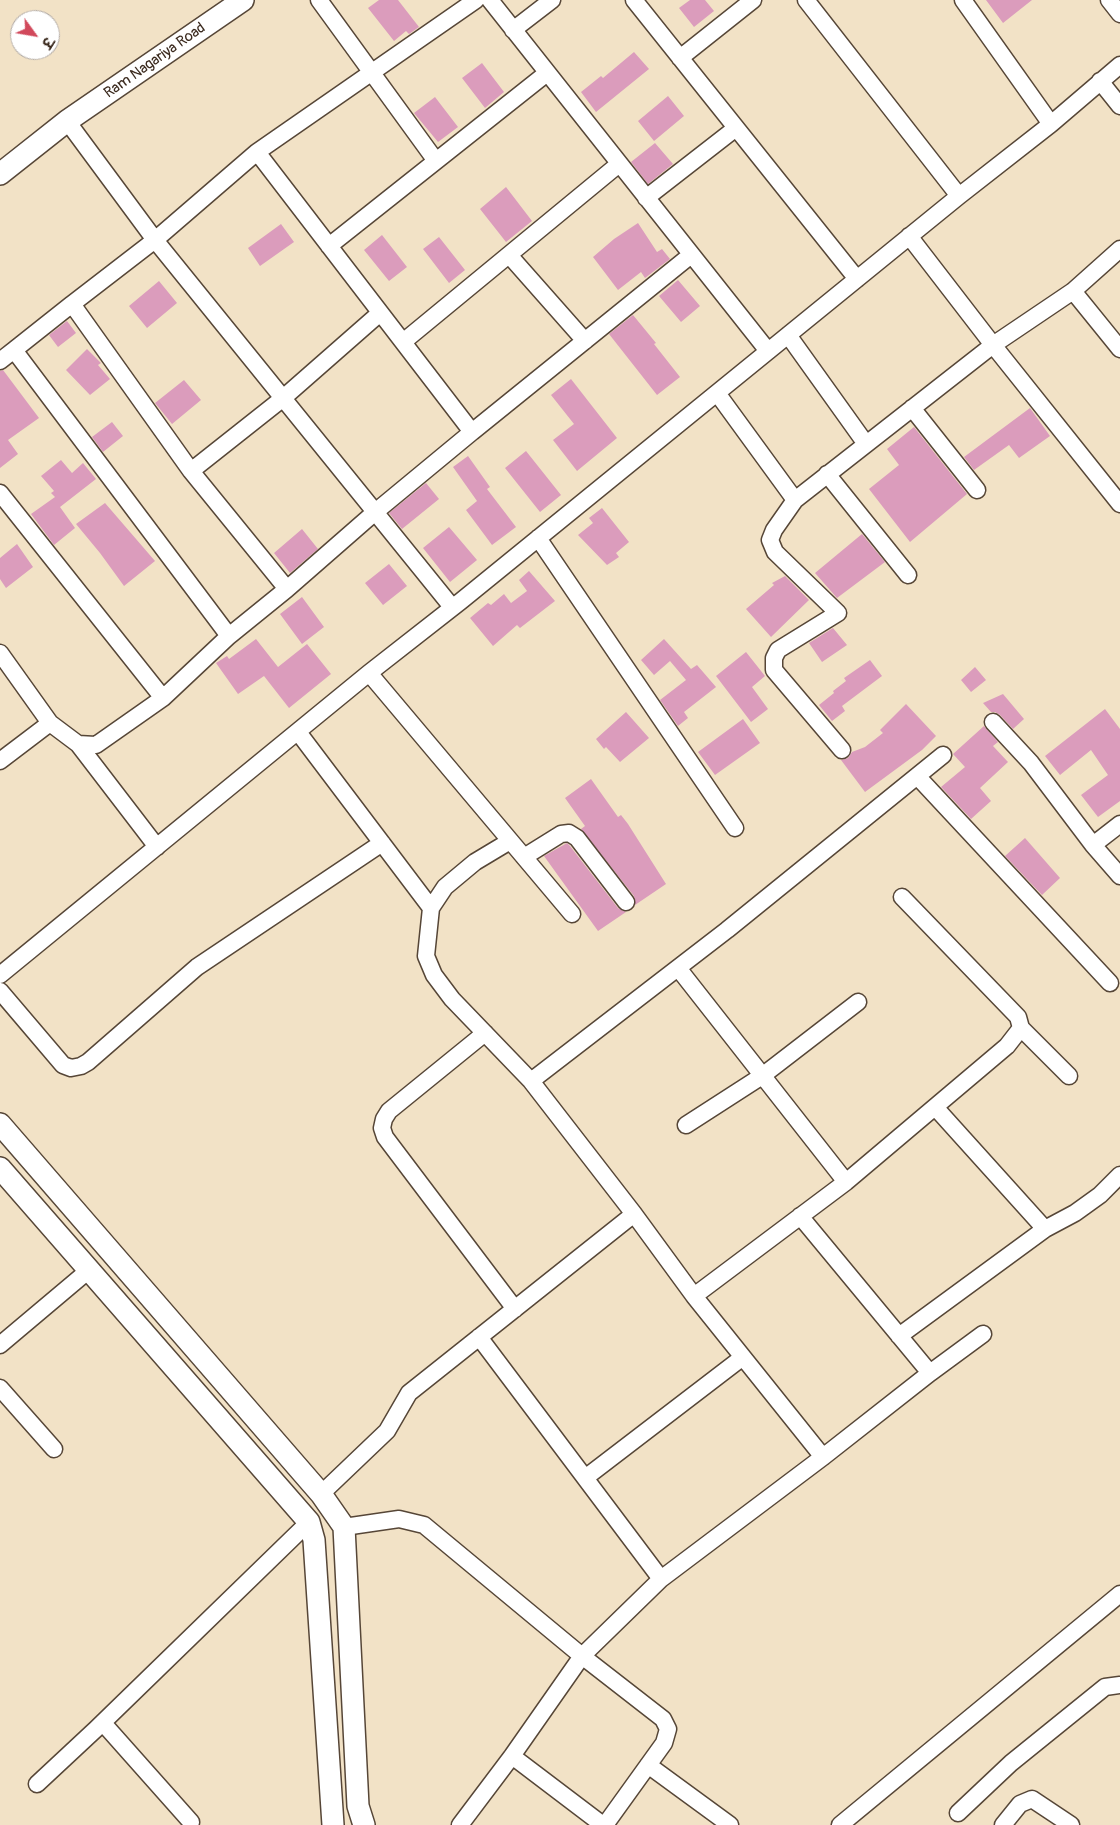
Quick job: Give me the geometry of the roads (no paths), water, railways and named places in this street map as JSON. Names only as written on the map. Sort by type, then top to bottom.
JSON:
[{"type":"street","name":"Ram Nagariya Road","points":[[0,174],[67,121],[243,0]]},
{"type":"street","points":[[319,0],[436,161]]},
{"type":"street","points":[[0,361],[155,240],[257,152],[476,0]]},
{"type":"street","points":[[490,0],[768,352]]},
{"type":"street","points":[[513,30],[552,0]]},
{"type":"street","points":[[634,0],[857,279]]},
{"type":"street","points":[[680,58],[753,0]]},
{"type":"street","points":[[806,0],[959,196]]},
{"type":"street","points":[[963,0],[1051,124]]},
{"type":"street","points":[[1109,0],[1120,14]]},
{"type":"street","points":[[0,976],[369,673],[959,196],[1051,124],[1120,65]]},
{"type":"street","points":[[329,246],[547,73]]},
{"type":"street","points":[[1100,81],[1120,106]]},
{"type":"street","points":[[67,121],[155,240],[452,607]]},
{"type":"street","points":[[646,198],[736,128]]},
{"type":"street","points":[[257,152],[472,432]]},
{"type":"street","points":[[403,342],[620,164]]},
{"type":"street","points":[[910,236],[992,345],[1120,504]]},
{"type":"street","points":[[842,750],[774,670],[774,658],[778,650],[838,613],[775,552],[770,540],[774,530],[795,500],[992,345],[1073,290],[1120,249]]},
{"type":"street","points":[[509,255],[585,341]]},
{"type":"street","points":[[78,744],[96,745],[163,698],[228,636],[288,589],[374,513],[691,255]]},
{"type":"street","points":[[1073,290],[1120,349]]},
{"type":"street","points":[[72,304],[191,471],[288,589]]},
{"type":"street","points":[[191,471],[282,399],[380,313]]},
{"type":"street","points":[[788,335],[866,444]]},
{"type":"street","points":[[14,350],[228,636]]},
{"type":"street","points":[[717,393],[795,500]]},
{"type":"street","points":[[912,408],[977,490]]},
{"type":"street","points":[[828,474],[908,575]]},
{"type":"street","points":[[0,493],[163,698]]},
{"type":"street","points":[[538,538],[735,828]]},
{"type":"street","points":[[0,654],[50,722],[78,744],[157,847]]},
{"type":"street","points":[[369,673],[572,914]]},
{"type":"street","points":[[0,761],[50,722]]},
{"type":"street","points":[[994,722],[1031,763],[1120,876]]},
{"type":"street","points":[[298,732],[431,908]]},
{"type":"street","points":[[531,1081],[678,968],[943,755]]},
{"type":"street","points":[[917,776],[1110,983]]},
{"type":"street","points":[[1094,845],[1120,824]]},
{"type":"street","points":[[524,857],[561,834],[569,834],[577,838],[626,902]]},
{"type":"street","points":[[510,841],[475,862],[445,887],[431,908],[426,956],[434,974],[452,999],[531,1081],[634,1214],[694,1296],[823,1456]]},
{"type":"street","points":[[0,991],[63,1065],[71,1068],[81,1066],[88,1062],[197,967],[382,843]]},
{"type":"street","points":[[902,897],[1018,1017],[1021,1028],[1069,1076]]},
{"type":"street","points":[[678,968],[846,1182]]},
{"type":"street","points":[[686,1125],[762,1076],[858,1002]]},
{"type":"street","points":[[694,1296],[846,1182],[1007,1046],[1021,1028]]},
{"type":"street","points":[[485,1033],[389,1111],[384,1119],[382,1128],[385,1137],[514,1309]]},
{"type":"street","points":[[935,1107],[1045,1229]]},
{"type":"street","points":[[0,1124],[321,1494],[344,1527],[358,1806],[364,1825]]},
{"type":"street","points":[[0,1168],[309,1522],[314,1540],[333,1825]]},
{"type":"street","points":[[900,1336],[1045,1229],[1075,1213],[1100,1195],[1120,1175]]},
{"type":"street","points":[[321,1494],[382,1437],[409,1393],[634,1214]]},
{"type":"street","points":[[800,1216],[930,1373]]},
{"type":"street","points":[[0,1345],[89,1270]]},
{"type":"street","points":[[460,1825],[512,1756],[582,1656],[661,1579],[983,1334]]},
{"type":"street","points":[[479,1336],[661,1579]]},
{"type":"street","points":[[585,1478],[743,1357]]},
{"type":"street","points":[[0,1388],[54,1449]]},
{"type":"street","points":[[344,1527],[399,1520],[424,1525],[582,1656],[663,1719],[668,1729],[664,1743],[604,1825],[512,1756]]},
{"type":"street","points":[[36,1784],[103,1723],[309,1522]]},
{"type":"street","points":[[840,1825],[1120,1594]]},
{"type":"street","points":[[958,1813],[1011,1763],[1105,1687],[1120,1685]]},
{"type":"street","points":[[103,1723],[191,1822]]},
{"type":"street","points":[[648,1765],[730,1825]]},
{"type":"street","points":[[1003,1825],[1020,1804],[1032,1798],[1071,1825]]}]
